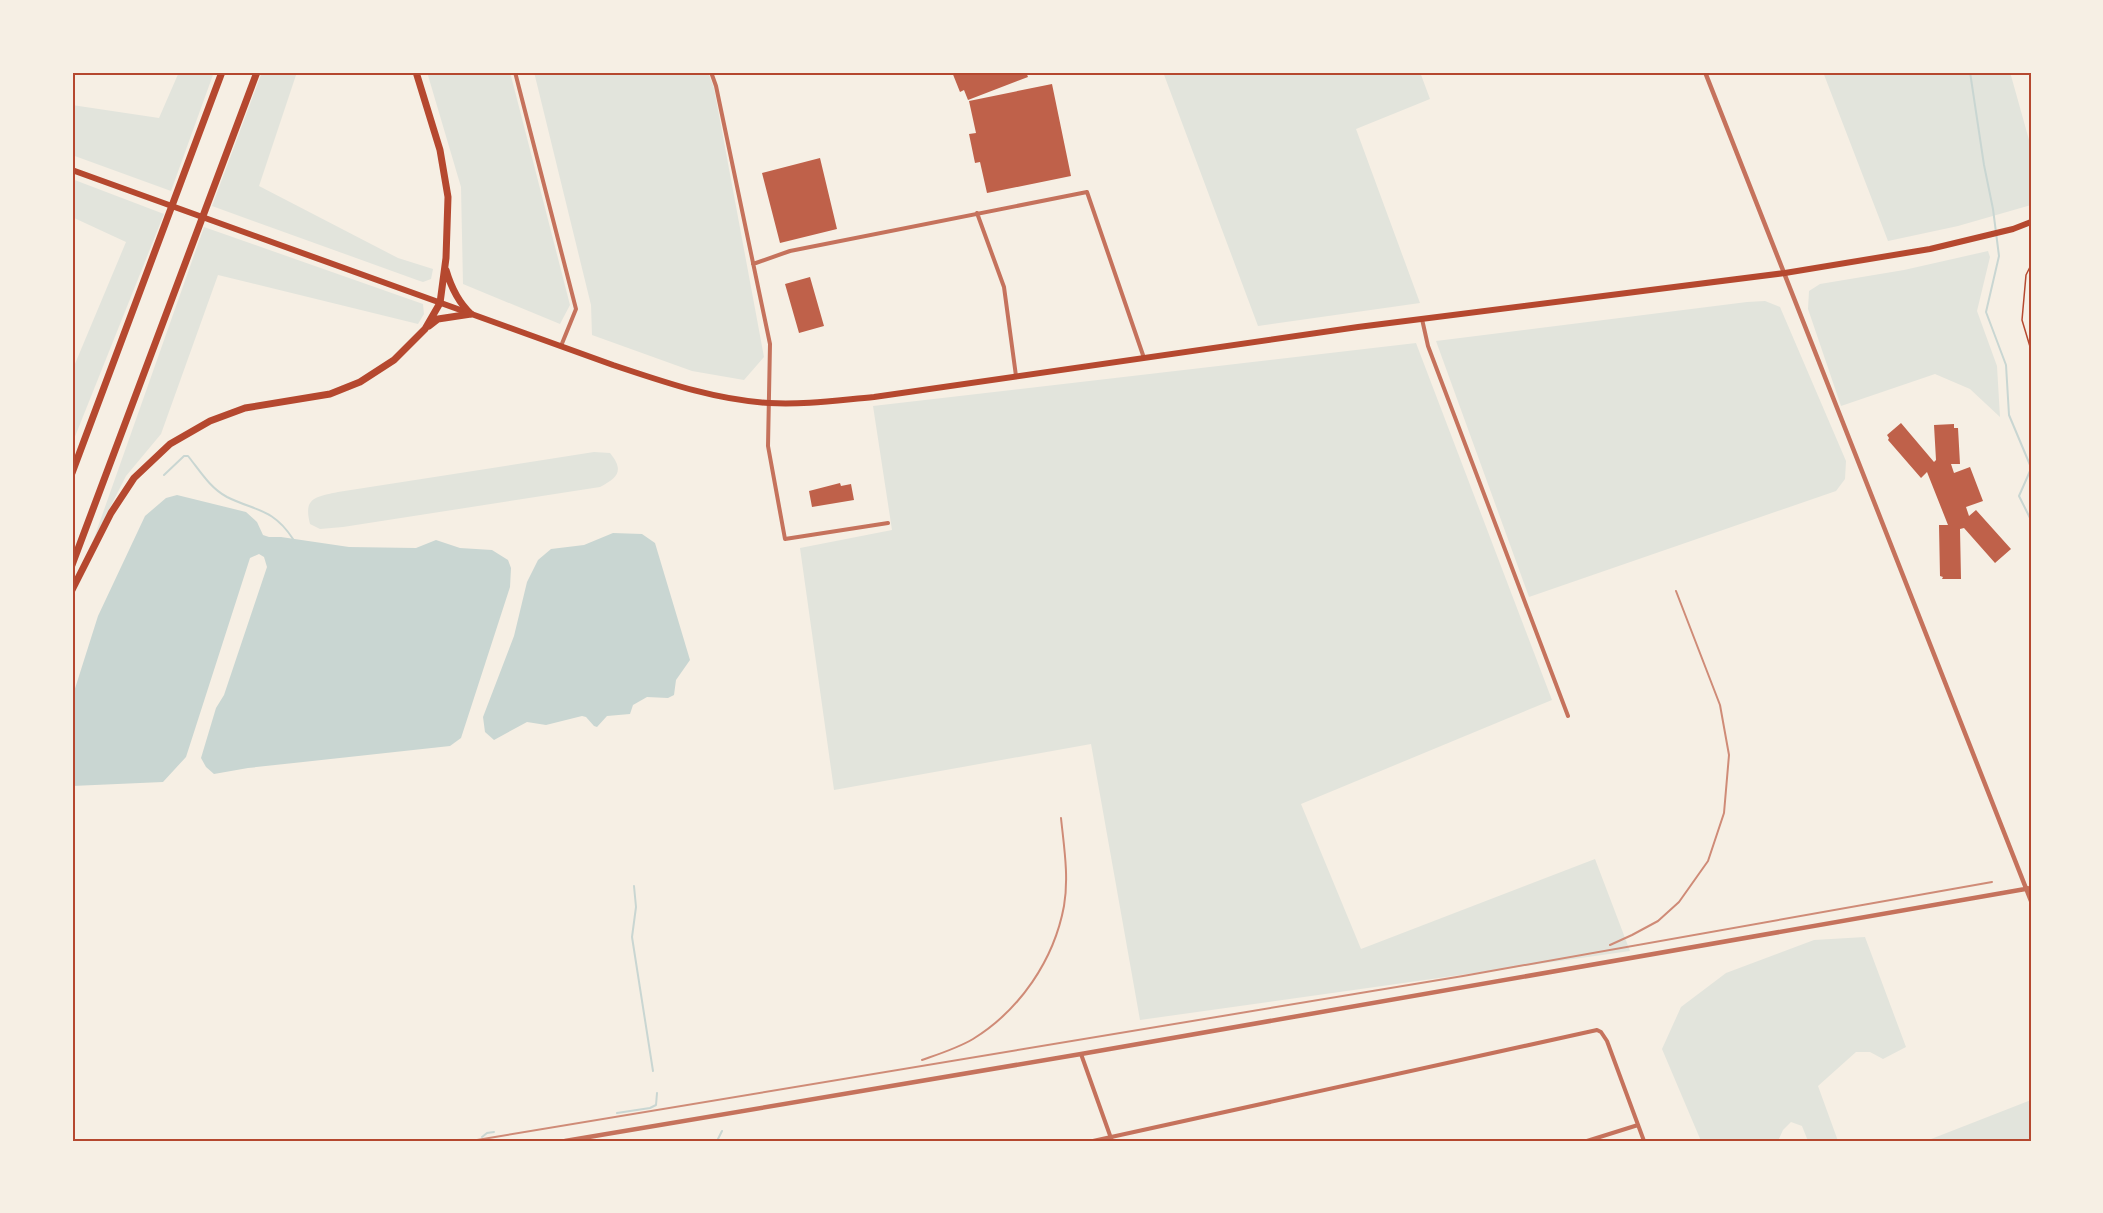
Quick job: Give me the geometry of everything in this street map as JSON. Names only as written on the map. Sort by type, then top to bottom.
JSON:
[{"type":"highway","points":[[72,473],[222,72]]},
{"type":"highway","points":[[72,565],[257,72]]},
{"type":"highway","points":[[416,72],[440,150],[448,197],[445,269],[440,303],[425,329]]},
{"type":"highway","points":[[445,269],[452,289],[471,314]]},
{"type":"highway","points":[[72,590],[111,513],[134,478],[170,444],[210,421],[245,408],[330,394],[360,382],[394,360],[438,319],[471,314]]},
{"type":"main road","points":[[72,170],[560,346],[692,391],[769,403],[823,402],[874,397],[1422,319],[1785,273],[1879,259],[1961,242],[2031,222]]},
{"type":"street","points":[[515,72],[576,309],[560,346]]},
{"type":"street","points":[[711,72],[716,86],[770,344],[768,446],[785,539],[888,523]]},
{"type":"street","points":[[1705,72],[1916,612],[2029,889],[2031,901]]},
{"type":"street","points":[[753,264],[789,251],[1087,192],[1144,358]]},
{"type":"street","points":[[977,213],[1004,287],[1016,376]]},
{"type":"street","points":[[1422,319],[1428,346],[1568,716]]},
{"type":"street","points":[[565,1141],[2029,889]]},
{"type":"street","points":[[1093,1141],[1112,1139],[1597,1030],[1607,1041],[1644,1141]]},
{"type":"street","points":[[1081,1054],[1112,1139]]},
{"type":"street","points":[[1587,1141],[1638,1125]]},
{"type":"path","points":[[2031,265],[2026,275],[2022,320],[2031,350]]},
{"type":"shaded area","points":[[179,72],[214,72],[171,191],[72,155],[72,105],[159,118]]},
{"type":"shaded area","points":[[262,72],[297,72],[259,186],[398,258],[433,269],[431,279],[423,282],[212,206]]},
{"type":"shaded area","points":[[427,72],[510,72],[570,305],[560,324],[463,284],[461,187]]},
{"type":"shaded area","points":[[534,72],[708,72],[714,88],[764,357],[744,380],[692,371],[592,335],[591,305]]},
{"type":"shaded area","points":[[1163,72],[1420,72],[1430,99],[1356,129],[1420,303],[1258,326]]},
{"type":"shaded area","points":[[1823,72],[2010,72],[2031,147],[2031,205],[1958,226],[1888,241]]},
{"type":"shaded area","points":[[72,179],[164,214],[72,444],[72,371],[126,242],[72,217]]},
{"type":"shaded area","points":[[204,227],[423,304],[424,314],[418,324],[218,275],[161,434],[126,476],[93,541]]},
{"type":"shaded area","points":[[1988,251],[1990,257],[1977,311],[1997,366],[2000,417],[1970,389],[1935,374],[1841,406],[1808,309],[1809,291],[1820,284],[1904,270]]},
{"type":"shaded area","points":[[1765,301],[1780,307],[1846,461],[1845,479],[1836,491],[1529,597],[1436,341]]},
{"type":"shaded area","points":[[1416,343],[1552,700],[1301,804],[1361,949],[1595,859],[1630,951],[1140,1020],[1091,744],[834,790],[800,548],[892,530],[873,406]]},
{"type":"shaded area","points":[[594,452],[610,453],[618,469],[615,477],[600,487],[343,527],[320,529],[310,524],[308,508],[310,503],[323,495]]},
{"type":"shaded area","points":[[177,495],[246,512],[257,522],[263,535],[269,537],[349,547],[416,548],[436,540],[460,548],[492,550],[508,560],[511,568],[510,587],[461,738],[450,746],[248,768],[214,774],[206,767],[201,758],[216,708],[224,695],[267,567],[264,557],[259,554],[250,558],[186,757],[163,782],[72,786],[72,698],[98,616],[145,516],[166,498]]},
{"type":"shaded area","points":[[613,533],[642,534],[655,543],[690,660],[676,680],[674,695],[668,698],[647,697],[633,705],[630,714],[607,716],[597,727],[582,716],[546,725],[527,722],[494,740],[485,732],[483,717],[514,636],[527,582],[538,560],[551,549],[584,545]]},
{"type":"shaded area","points":[[1865,937],[1906,1047],[1883,1059],[1870,1052],[1856,1052],[1818,1086],[1838,1141],[1808,1141],[1802,1126],[1791,1122],[1783,1130],[1778,1141],[1701,1141],[1662,1049],[1681,1007],[1726,973],[1814,940]]},
{"type":"shaded area","points":[[2031,1100],[2031,1141],[1926,1141]]},
{"type":"building","points":[[952,72],[1026,72],[1028,77],[968,100],[964,90],[960,92]]},
{"type":"building","points":[[1052,84],[1071,176],[987,193],[980,162],[975,163],[969,134],[976,133],[969,101]]},
{"type":"building","points":[[820,158],[837,229],[780,243],[762,173]]},
{"type":"building","points":[[810,277],[824,326],[799,333],[785,284]]},
{"type":"building","points":[[1901,423],[1934,462],[1936,460],[1934,425],[1954,424],[1954,428],[1958,428],[1960,464],[1951,464],[1954,473],[1970,467],[1983,501],[1966,507],[1969,516],[1976,510],[2011,549],[1995,563],[1964,528],[1960,529],[1961,579],[1942,579],[1943,577],[1940,576],[1939,525],[1948,525],[1927,472],[1921,478],[1888,440],[1887,435]]},
{"type":"building","points":[[840,483],[841,486],[851,484],[854,500],[812,507],[809,491]]},
{"type":"waterway","points":[[1970,72],[1999,256],[1986,312],[2006,365],[2009,415],[2030,465],[2030,471],[2019,496],[2031,520]]},
{"type":"waterway","points":[[164,475],[184,456],[188,456],[215,489],[237,502],[271,516],[286,529],[293,539]]},
{"type":"waterway","points":[[634,886],[636,907],[632,937],[653,1071]]},
{"type":"waterway","points":[[617,1113],[650,1108],[656,1105],[657,1093]]},
{"type":"waterway","points":[[717,1141],[722,1131]]},
{"type":"waterway","points":[[482,1137],[494,1132]]},
{"type":"railway","points":[[1610,945],[1658,921],[1679,902],[1708,861],[1724,813],[1729,755],[1720,705],[1676,591]]},
{"type":"railway","points":[[922,1060],[961,1045],[990,1027],[1020,998],[1043,964],[1059,926],[1064,906],[1066,862],[1061,818]]},
{"type":"railway","points":[[471,1141],[1463,976],[1992,882]]}]
